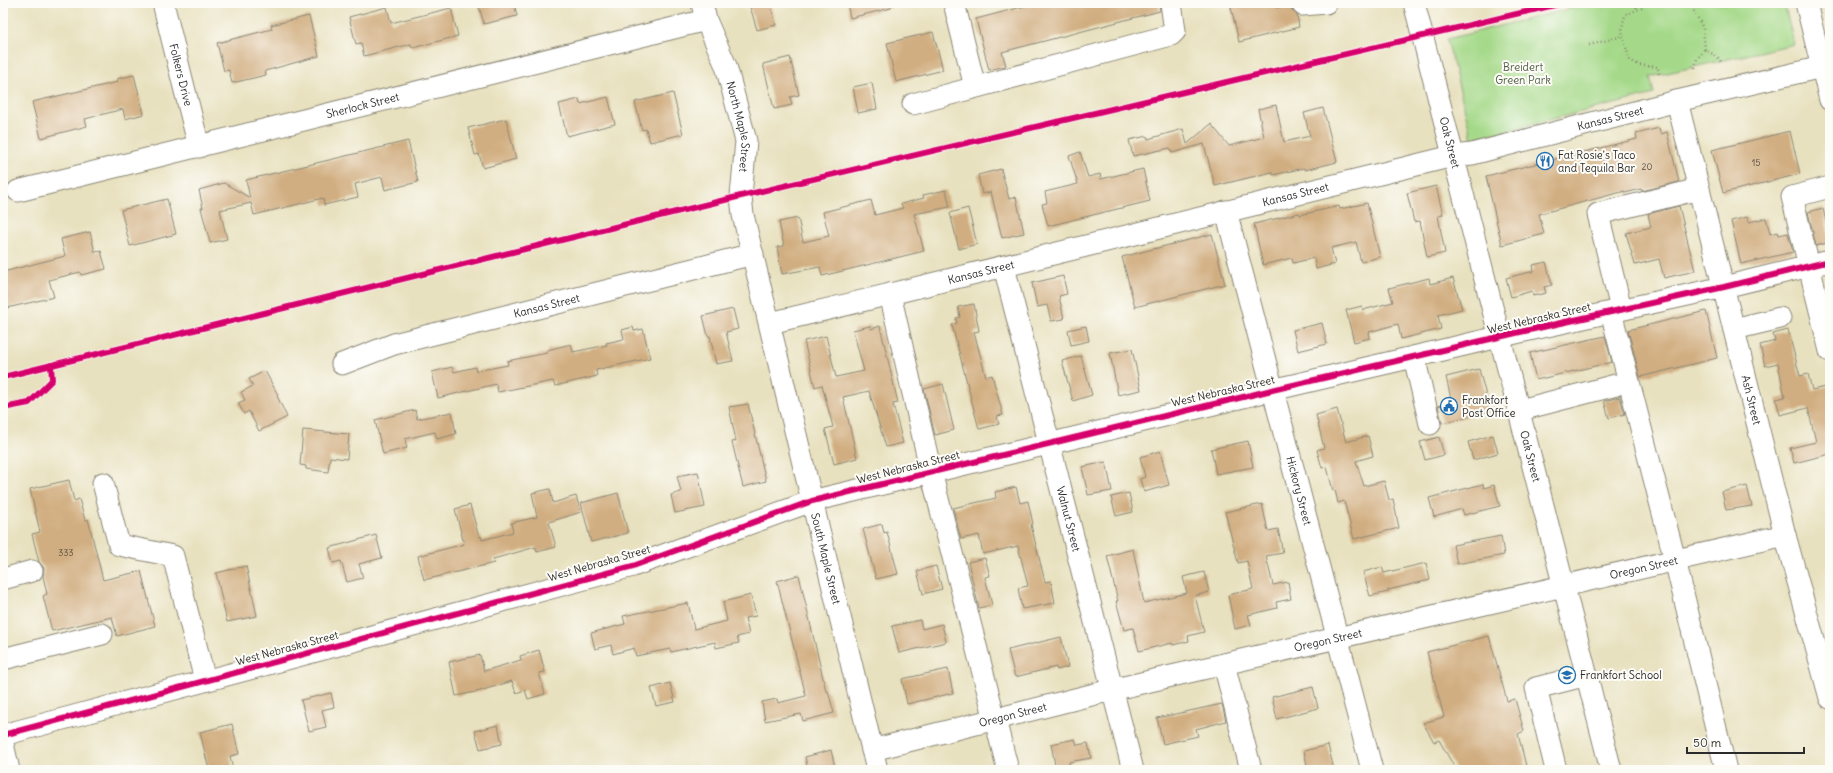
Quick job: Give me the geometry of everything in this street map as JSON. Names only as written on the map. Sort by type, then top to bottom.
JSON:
[{"type":"street","name":"Folkers Drive","points":[[163,3],[199,147]]},
{"type":"street","points":[[954,3],[975,87]]},
{"type":"street","points":[[913,104],[1171,35],[1175,31],[1176,25],[1171,3]]},
{"type":"street","points":[[1302,3],[1302,5],[1326,3]]},
{"type":"street","name":"Oak Street","points":[[1414,3],[1520,410],[1611,770]]},
{"type":"street","points":[[1806,3],[1830,100]]},
{"type":"street","name":"Sherlock Street","points":[[18,191],[199,147],[704,12]]},
{"type":"street","name":"North Maple Street","points":[[704,12],[726,66],[746,141],[740,196],[743,215],[753,254]]},
{"type":"street","name":"Kansas Street","points":[[770,323],[1004,267],[1226,210],[1453,156],[1472,154],[1677,101],[1822,67]]},
{"type":"street","name":"Ash Street","points":[[1677,101],[1785,534],[1830,698]]},
{"type":"street","points":[[1830,188],[1792,197],[1830,352]]},
{"type":"street","points":[[1699,189],[1598,214],[1616,310],[1726,770]]},
{"type":"street","name":"Hickory Street","points":[[1226,210],[1372,770]]},
{"type":"street","name":"Kansas Street","points":[[342,364],[394,344],[753,254]]},
{"type":"street","name":"South Maple Street","points":[[753,254],[877,770]]},
{"type":"street","name":"West Nebraska Street","points":[[3,734],[633,566],[812,501],[1272,390],[1616,310],[1724,287],[1830,261]]},
{"type":"street","name":"Walnut Street","points":[[1004,267],[1132,770]]},
{"type":"street","points":[[890,294],[931,472],[1008,770]]},
{"type":"street","points":[[1734,329],[1780,318]]},
{"type":"street","points":[[1414,357],[1430,424]]},
{"type":"street","points":[[1520,410],[1616,385]]},
{"type":"street","points":[[104,483],[119,544],[173,556],[205,680]]},
{"type":"street","name":"Oregon Street","points":[[872,750],[1111,690],[1338,639],[1785,534]]},
{"type":"street","points":[[3,579],[32,571]]},
{"type":"street","points":[[3,659],[102,634]]},
{"type":"street","points":[[1224,664],[1251,770]]},
{"type":"street","points":[[1556,770],[1536,688],[1587,675]]},
{"type":"street","points":[[3,744],[9,770]]},
{"type":"path","points":[[1635,3],[1637,10]]},
{"type":"path","points":[[1692,3],[1694,11],[1703,28],[1704,49],[1698,58],[1695,68]]},
{"type":"path","points":[[1642,8],[1626,14],[1622,23],[1623,36],[1630,60],[1639,65],[1658,67],[1660,74]]},
{"type":"path","points":[[1589,45],[1599,41],[1623,36]]},
{"type":"path","points":[[1704,49],[1720,59],[1722,63]]},
{"type":"green space","name":"Breidert Green Park","points":[[1594,3],[1784,3],[1794,44],[1650,77],[1654,94],[1472,139],[1447,39]]},
{"type":"building","points":[[478,3],[514,3],[517,16],[484,24]]},
{"type":"building","points":[[749,3],[770,3],[776,25],[757,30]]},
{"type":"building","points":[[847,3],[891,3],[891,8],[850,18]]},
{"type":"building","points":[[1037,3],[1159,3],[1160,11],[1002,52],[1006,66],[989,70],[976,19]]},
{"type":"building","points":[[1230,3],[1274,3],[1276,8],[1290,5],[1292,10],[1297,15],[1299,27],[1239,42]]},
{"type":"building","points":[[387,7],[391,23],[451,8],[458,36],[412,48],[411,44],[364,56],[361,43],[356,44],[349,17]]},
{"type":"building","points":[[309,16],[319,56],[265,71],[266,75],[232,83],[229,70],[224,71],[217,43],[272,29],[271,25]]},
{"type":"building","points":[[933,32],[943,70],[896,82],[887,43]]},
{"type":"building","points":[[790,57],[799,95],[790,97],[792,105],[774,109],[763,64]]},
{"type":"building","points":[[134,75],[144,114],[125,119],[123,109],[85,119],[87,126],[41,138],[32,102],[118,82],[117,79]]},
{"type":"building","points":[[872,83],[877,109],[858,113],[853,87]]},
{"type":"building","points":[[673,93],[683,134],[650,142],[646,129],[642,130],[635,102]]},
{"type":"building","points":[[608,97],[615,124],[567,136],[559,104],[579,99],[580,104]]},
{"type":"building","points":[[1276,105],[1284,142],[1310,136],[1304,113],[1323,108],[1337,162],[1305,170],[1304,168],[1273,175],[1272,172],[1215,186],[1204,144],[1172,153],[1170,148],[1133,156],[1129,140],[1147,136],[1148,139],[1183,129],[1187,144],[1211,124],[1229,146],[1264,137],[1258,109]]},
{"type":"building","points":[[506,119],[516,159],[483,168],[479,154],[475,155],[468,128]]},
{"type":"building","points":[[1659,128],[1661,134],[1667,132],[1679,182],[1642,191],[1641,189],[1625,193],[1625,191],[1539,214],[1544,234],[1502,245],[1486,176],[1637,139],[1636,134]]},
{"type":"building","points":[[1790,131],[1800,174],[1723,193],[1712,150]]},
{"type":"building","points":[[408,141],[418,182],[385,190],[382,177],[355,184],[358,197],[324,205],[323,198],[254,215],[251,203],[220,210],[227,239],[210,243],[201,208],[203,208],[199,190],[224,183],[250,198],[246,180]]},
{"type":"building","points":[[1080,152],[1088,177],[1100,174],[1101,179],[1143,169],[1150,201],[1048,226],[1042,204],[1047,203],[1045,192],[1078,184],[1069,156]]},
{"type":"building","points":[[1001,169],[1009,199],[1016,197],[1024,233],[1002,238],[991,192],[982,194],[978,175]]},
{"type":"building","points":[[1436,186],[1443,215],[1438,216],[1445,253],[1427,257],[1420,221],[1414,222],[1407,193]]},
{"type":"building","points":[[946,190],[950,207],[914,214],[924,251],[822,276],[820,267],[782,274],[777,247],[784,246],[779,222],[798,218],[803,242],[829,236],[823,212],[871,200],[875,215],[903,208],[901,204],[924,198],[923,195]]},
{"type":"building","points":[[167,199],[176,234],[130,246],[121,210]]},
{"type":"building","points":[[1367,203],[1380,257],[1361,262],[1356,242],[1331,248],[1335,264],[1316,269],[1314,258],[1293,263],[1292,258],[1263,265],[1254,224],[1299,213],[1300,215],[1339,206],[1340,209]]},
{"type":"building","points":[[1679,206],[1695,271],[1664,278],[1659,259],[1635,265],[1626,233],[1651,227],[1648,214]]},
{"type":"building","points":[[968,208],[977,244],[959,249],[950,213]]},
{"type":"building","points":[[1823,208],[1830,242],[1816,246],[1808,212]]},
{"type":"building","points":[[1747,217],[1749,222],[1766,218],[1770,234],[1778,232],[1779,235],[1788,233],[1793,252],[1741,264],[1731,221]]},
{"type":"building","points":[[90,232],[95,252],[101,251],[106,269],[81,275],[80,272],[49,280],[54,297],[7,308],[3,291],[3,272],[65,256],[61,239]]},
{"type":"building","points":[[1212,234],[1225,284],[1135,307],[1122,257]]},
{"type":"building","points":[[1546,262],[1552,285],[1544,287],[1546,293],[1533,296],[1532,291],[1511,297],[1506,278],[1534,271],[1533,265]]},
{"type":"building","points":[[1063,276],[1067,294],[1059,296],[1064,319],[1051,321],[1047,305],[1037,307],[1032,283]]},
{"type":"building","points":[[1429,278],[1430,284],[1453,278],[1462,309],[1438,315],[1441,329],[1401,339],[1398,324],[1369,332],[1370,338],[1354,342],[1346,310],[1362,306],[1363,310],[1393,302],[1389,288]]},
{"type":"building","points":[[974,304],[979,331],[974,332],[986,377],[992,375],[1003,415],[997,416],[999,424],[979,429],[952,325],[957,323],[956,318],[960,317],[958,307]]},
{"type":"building","points":[[733,309],[738,329],[726,332],[733,361],[716,364],[710,336],[708,336],[703,316]]},
{"type":"building","points":[[1706,311],[1717,358],[1640,377],[1628,330]]},
{"type":"building","points":[[1322,323],[1327,344],[1298,351],[1293,330]]},
{"type":"building","points":[[870,326],[871,329],[880,326],[898,403],[893,404],[903,443],[886,447],[869,391],[843,397],[857,458],[834,464],[825,429],[833,427],[822,385],[815,387],[804,341],[826,336],[836,377],[864,371],[853,330]]},
{"type":"building","points":[[1086,326],[1089,341],[1071,345],[1068,330]]},
{"type":"building","points":[[633,327],[634,331],[643,329],[650,358],[596,370],[597,376],[555,386],[553,381],[498,392],[496,384],[438,398],[432,372],[452,367],[454,372],[475,367],[476,371],[508,365],[507,361],[547,353],[547,350],[571,344],[573,352],[607,345],[606,343],[624,339],[622,330]]},
{"type":"building","points":[[1788,330],[1800,376],[1808,374],[1812,390],[1830,386],[1830,454],[1794,463],[1790,448],[1816,442],[1808,408],[1780,415],[1776,399],[1785,397],[1778,363],[1765,366],[1760,345],[1775,341],[1773,334]]},
{"type":"building","points":[[1605,336],[1612,362],[1536,380],[1530,353]]},
{"type":"building","points":[[1132,349],[1141,390],[1118,395],[1110,353]]},
{"type":"building","points":[[1081,356],[1092,395],[1073,401],[1062,361]]},
{"type":"building","points":[[1479,369],[1490,411],[1442,423],[1438,406],[1452,403],[1446,377]]},
{"type":"building","points":[[265,371],[278,395],[277,396],[287,417],[259,431],[249,411],[244,414],[238,403],[245,400],[241,392],[253,386],[249,379]]},
{"type":"building","points":[[943,384],[954,430],[935,435],[924,389]]},
{"type":"building","points":[[1620,397],[1625,414],[1609,418],[1604,401]]},
{"type":"building","points":[[748,404],[766,481],[743,487],[732,442],[736,441],[729,407]]},
{"type":"building","points":[[1337,409],[1346,442],[1368,436],[1373,456],[1356,461],[1364,486],[1384,481],[1389,500],[1393,499],[1399,528],[1354,539],[1344,501],[1338,503],[1335,490],[1333,491],[1327,467],[1322,468],[1317,450],[1324,448],[1316,415]]},
{"type":"building","points":[[415,410],[417,419],[452,412],[456,434],[437,439],[435,432],[405,439],[407,448],[383,454],[375,420]]},
{"type":"building","points":[[303,430],[349,434],[347,459],[330,457],[328,472],[306,469],[306,466],[300,465]]},
{"type":"building","points":[[1493,435],[1498,453],[1473,460],[1468,442]]},
{"type":"building","points":[[1439,437],[1444,455],[1425,460],[1420,442]]},
{"type":"building","points":[[1248,441],[1253,467],[1216,474],[1211,449]]},
{"type":"building","points":[[1160,451],[1169,485],[1144,492],[1140,479],[1145,477],[1140,457]]},
{"type":"building","points":[[1106,462],[1112,491],[1088,495],[1082,467]]},
{"type":"building","points":[[698,472],[705,507],[675,513],[671,495],[681,492],[677,476]]},
{"type":"building","points":[[69,480],[74,501],[79,499],[85,520],[88,519],[103,580],[141,571],[155,626],[117,636],[112,617],[52,631],[43,596],[47,594],[43,576],[44,568],[39,562],[32,534],[40,532],[30,489]]},
{"type":"building","points":[[1483,484],[1484,488],[1494,485],[1500,506],[1464,515],[1462,509],[1434,517],[1429,498]]},
{"type":"building","points":[[1747,486],[1752,506],[1726,510],[1722,492]]},
{"type":"building","points":[[1016,487],[1020,503],[1028,501],[1033,524],[1031,525],[1045,582],[1051,581],[1055,603],[1022,609],[1018,588],[1028,586],[1018,546],[983,554],[979,535],[961,539],[953,508],[996,498],[995,492]]},
{"type":"building","points":[[550,489],[553,503],[576,496],[581,512],[549,522],[556,547],[537,552],[536,547],[493,559],[494,563],[424,580],[418,556],[464,544],[455,509],[470,505],[479,537],[481,536],[482,540],[513,532],[511,523],[537,517],[532,493]]},
{"type":"building","points":[[618,493],[628,533],[591,542],[581,503]]},
{"type":"building","points":[[1129,493],[1133,512],[1116,516],[1111,497]]},
{"type":"building","points":[[1262,504],[1268,531],[1278,529],[1283,553],[1266,556],[1273,585],[1288,582],[1291,599],[1276,602],[1277,608],[1248,615],[1251,625],[1235,629],[1228,595],[1253,589],[1247,561],[1238,563],[1225,512]]},
{"type":"building","points":[[882,524],[884,533],[887,532],[898,574],[876,579],[863,529]]},
{"type":"building","points":[[376,535],[382,558],[359,564],[363,578],[347,582],[341,561],[333,563],[329,548]]},
{"type":"building","points":[[1501,536],[1504,555],[1457,564],[1453,545]]},
{"type":"building","points":[[1133,549],[1144,603],[1187,593],[1183,577],[1204,572],[1209,592],[1195,596],[1204,632],[1188,636],[1189,641],[1173,645],[1172,643],[1139,651],[1133,628],[1124,630],[1116,601],[1118,601],[1107,556]]},
{"type":"building","points":[[985,558],[990,576],[985,577],[992,605],[979,608],[968,562]]},
{"type":"building","points":[[1426,563],[1430,580],[1370,596],[1363,572],[1382,567],[1384,573]]},
{"type":"building","points":[[246,566],[257,616],[227,622],[216,573]]},
{"type":"building","points":[[936,566],[942,589],[923,594],[917,571]]},
{"type":"building","points":[[799,575],[826,691],[828,691],[834,713],[803,721],[801,714],[765,721],[762,702],[777,699],[778,703],[806,696],[777,581]]},
{"type":"building","points":[[751,595],[756,616],[745,618],[749,634],[737,637],[739,643],[716,648],[715,642],[671,652],[670,649],[636,656],[634,648],[613,654],[611,645],[595,649],[591,633],[625,624],[623,616],[688,603],[694,629],[727,621],[723,602]]},
{"type":"building","points":[[920,620],[922,629],[942,624],[946,642],[899,653],[892,626]]},
{"type":"building","points":[[1489,636],[1507,701],[1515,699],[1524,731],[1518,734],[1527,770],[1456,770],[1439,740],[1434,742],[1423,723],[1444,717],[1427,652]]},
{"type":"building","points":[[1061,637],[1068,667],[1057,670],[1056,667],[1015,677],[1008,650]]},
{"type":"building","points":[[539,650],[545,672],[539,673],[545,694],[528,699],[525,690],[516,693],[512,681],[480,691],[456,696],[449,662],[480,655],[484,671],[521,660],[520,656]]},
{"type":"building","points":[[948,669],[953,693],[907,704],[902,679]]},
{"type":"building","points":[[670,683],[675,702],[656,706],[651,688]]},
{"type":"building","points":[[1313,687],[1318,708],[1277,719],[1272,697]]},
{"type":"building","points":[[331,693],[334,707],[322,710],[326,727],[309,731],[301,700]]},
{"type":"building","points":[[1222,704],[1226,721],[1196,729],[1198,736],[1163,744],[1157,718]]},
{"type":"building","points":[[232,724],[239,754],[230,756],[233,770],[209,770],[200,732]]},
{"type":"building","points":[[498,725],[502,744],[480,749],[475,731]]},
{"type":"building","points":[[1075,739],[1077,745],[1088,743],[1091,758],[1069,762],[1070,770],[1056,770],[1051,744]]},
{"type":"building","points":[[1328,745],[1334,770],[1308,770],[1304,751]]},
{"type":"building","points":[[831,750],[835,767],[832,768],[833,770],[808,770],[805,757]]},
{"type":"cycle path","points":[[3,377],[741,196],[1563,3]]},
{"type":"cycle path","points":[[3,735],[633,566],[812,501],[1272,390],[1520,332],[1724,287],[1830,261]]},
{"type":"cycle path","points":[[3,408],[29,403],[52,380],[51,365]]},
{"type":"place","name":"Fat Rosie's Taco and Tequila Bar","points":[[1545,161]]},
{"type":"place","name":"Frankfort Post Office","points":[[1449,406]]},
{"type":"place","name":"Frankfort School","points":[[1567,675]]}]
